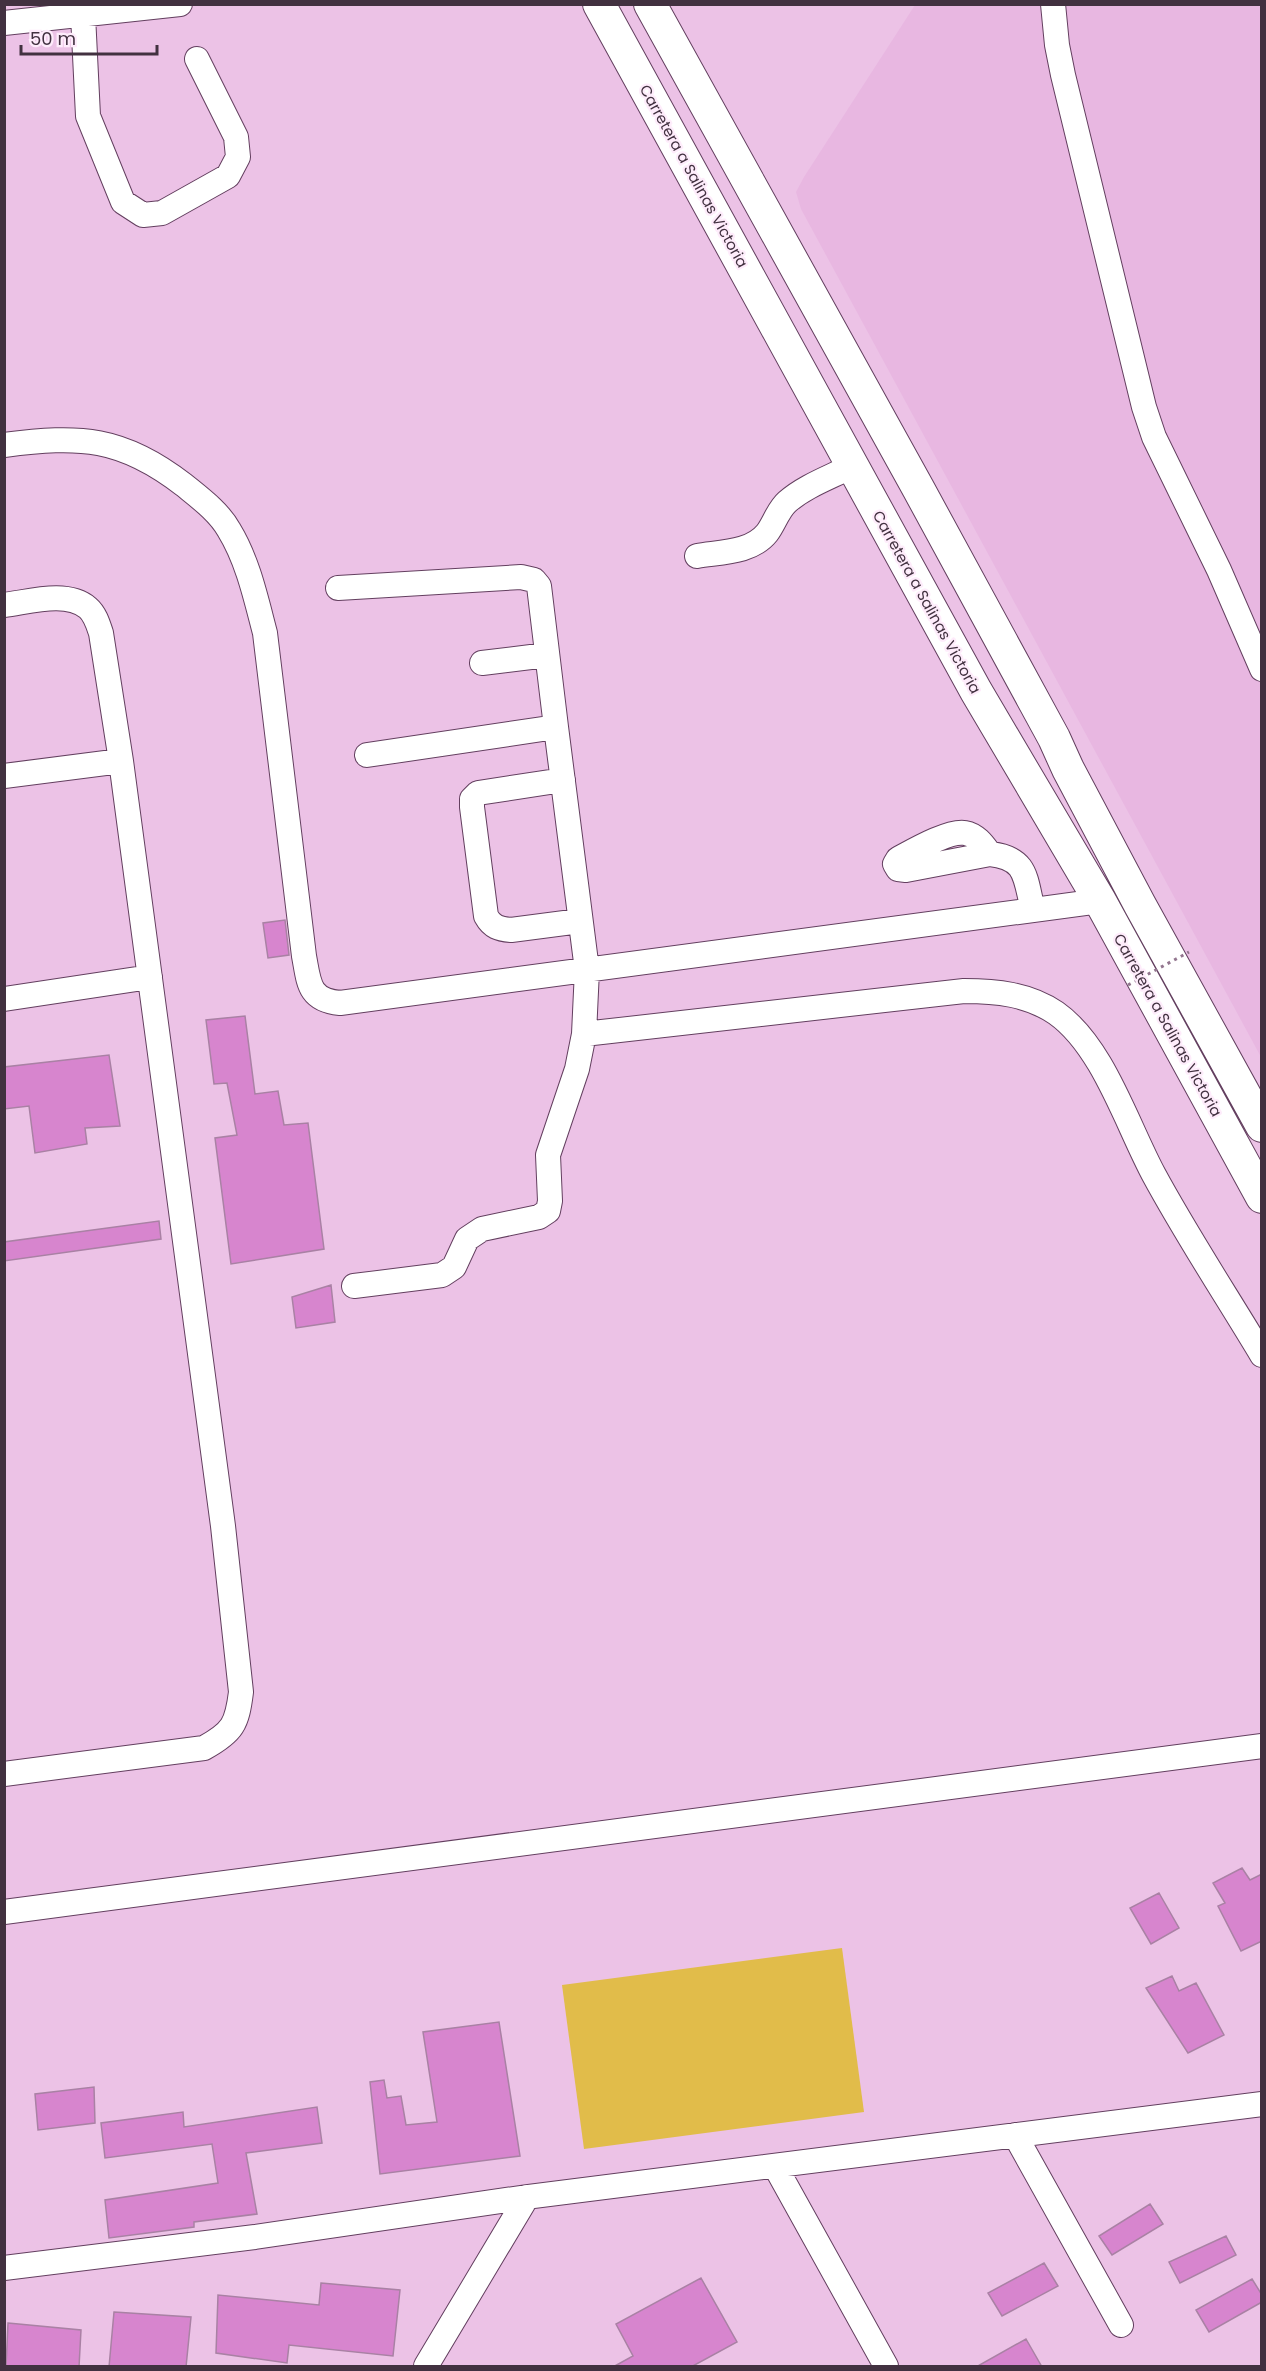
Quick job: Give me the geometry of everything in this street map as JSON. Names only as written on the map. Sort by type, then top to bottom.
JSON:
[{"type":"main road","name":"Carretera a Salinas Victoria","points":[[599,4],[976,691],[1100,901],[1262,1197]]},
{"type":"main road","points":[[652,6],[918,488],[1054,738],[1140,905],[1262,1126]]},
{"type":"street","points":[[4,23],[180,4]]},
{"type":"street","points":[[1053,4],[1063,75],[1135,377],[1147,417],[1154,437],[1219,570],[1262,669]]},
{"type":"street","points":[[83,15],[88,116],[123,202],[143,215],[162,213],[228,176],[237,156],[236,137],[197,59]]},
{"type":"street","points":[[4,445],[50,439],[92,441],[125,450],[160,466],[203,500],[229,529],[251,581],[265,633],[309,985],[316,995],[329,1002],[340,1003],[1100,901]]},
{"type":"street","points":[[697,556],[746,548],[759,542],[768,532],[784,504],[797,494],[852,466]]},
{"type":"street","points":[[338,588],[531,578],[538,586],[587,970],[584,1034],[577,1069],[548,1155],[550,1201],[548,1211],[539,1216],[482,1229],[467,1239],[454,1267],[442,1275],[354,1287]]},
{"type":"street","points":[[4,605],[55,598],[71,600],[87,607],[96,618],[102,633],[122,761],[223,1526],[241,1692],[239,1710],[233,1728],[223,1738],[204,1748],[4,1774]]},
{"type":"street","points":[[482,663],[547,654]]},
{"type":"street","points":[[367,755],[556,727]]},
{"type":"street","points":[[4,776],[122,761]]},
{"type":"street","points":[[563,780],[478,793],[472,799],[472,807],[486,916],[490,924],[504,930],[511,930],[580,921]]},
{"type":"street","points":[[990,854],[1013,860],[1022,870],[1033,910]]},
{"type":"street","points":[[4,999],[150,977]]},
{"type":"street","points":[[584,1034],[964,991],[998,991],[1027,999],[1055,1012],[1078,1033],[1095,1055],[1154,1175],[1262,1356]]},
{"type":"street","points":[[4,1912],[1262,1746]]},
{"type":"street","points":[[4,2268],[255,2237],[527,2197],[1262,2104]]},
{"type":"street","points":[[1015,2135],[1121,2325]]},
{"type":"street","points":[[775,2166],[886,2367]]},
{"type":"street","points":[[426,2367],[527,2197]]},
{"type":"path","points":[[1128,985],[1189,952]]},
{"type":"shaded area","points":[[915,5],[1261,5],[1261,1057],[801,209],[796,192],[804,177]]},
{"type":"shaded area","points":[[842,1948],[864,2112],[584,2149],[562,1985]]},
{"type":"building","points":[[285,920],[289,955],[268,958],[263,923]]},
{"type":"building","points":[[245,1016],[255,1094],[278,1091],[284,1125],[308,1123],[324,1249],[231,1264],[215,1138],[237,1135],[227,1083],[214,1084],[206,1020]]},
{"type":"building","points":[[109,1055],[120,1126],[85,1128],[87,1144],[35,1153],[29,1106],[4,1109],[4,1067]]},
{"type":"building","points":[[159,1221],[161,1239],[4,1261],[4,1242]]},
{"type":"building","points":[[331,1285],[335,1322],[296,1328],[292,1297]]},
{"type":"building","points":[[1242,1868],[1250,1880],[1262,1874],[1262,1941],[1241,1951],[1218,1906],[1225,1903],[1213,1883]]},
{"type":"building","points":[[1159,1893],[1179,1928],[1151,1944],[1130,1908]]},
{"type":"building","points":[[1172,1976],[1179,1991],[1196,1983],[1224,2035],[1188,2053],[1146,1988]]},
{"type":"building","points":[[499,2022],[520,2156],[380,2174],[370,2082],[384,2080],[387,2098],[401,2096],[406,2125],[437,2122],[423,2032]]},
{"type":"building","points":[[94,2087],[95,2123],[38,2130],[35,2094]]},
{"type":"building","points":[[317,2107],[322,2143],[246,2153],[257,2214],[194,2222],[194,2227],[109,2238],[105,2200],[218,2183],[212,2144],[105,2158],[101,2123],[183,2112],[184,2127]]},
{"type":"building","points":[[1150,2204],[1163,2224],[1112,2255],[1099,2236]]},
{"type":"building","points":[[1226,2236],[1236,2255],[1180,2283],[1169,2262]]},
{"type":"building","points":[[1044,2263],[1058,2286],[1002,2316],[988,2293]]},
{"type":"building","points":[[701,2278],[737,2342],[691,2367],[613,2367],[633,2356],[616,2324]]},
{"type":"building","points":[[1252,2279],[1262,2295],[1262,2302],[1209,2332],[1196,2310]]},
{"type":"building","points":[[321,2283],[400,2290],[393,2356],[289,2345],[287,2363],[216,2353],[218,2295],[319,2305]]},
{"type":"building","points":[[114,2312],[191,2317],[186,2367],[109,2367]]},
{"type":"building","points":[[8,2323],[81,2330],[79,2367],[6,2367]]},
{"type":"building","points":[[1026,2339],[1042,2367],[976,2367]]}]
